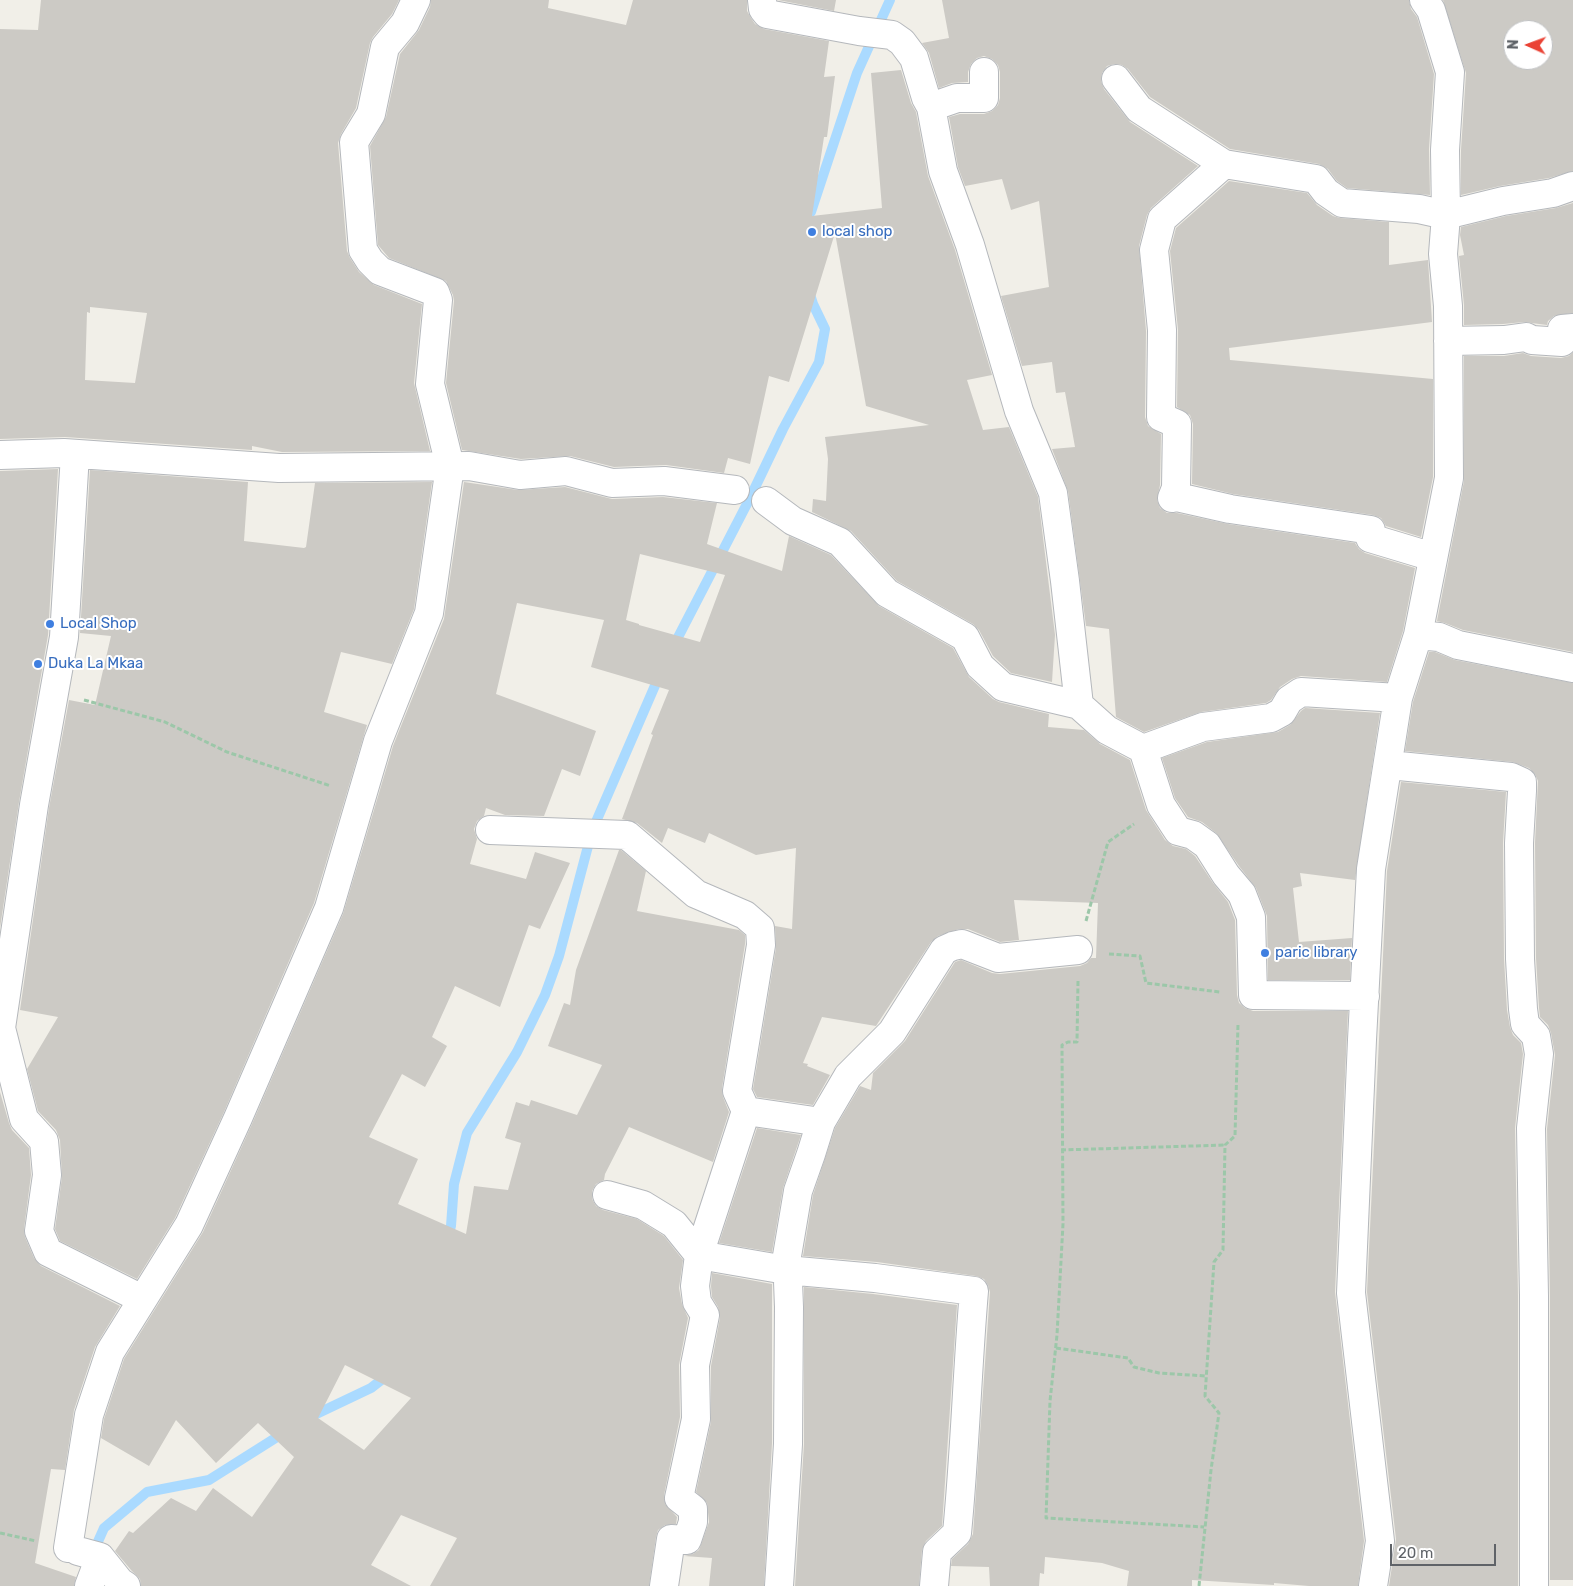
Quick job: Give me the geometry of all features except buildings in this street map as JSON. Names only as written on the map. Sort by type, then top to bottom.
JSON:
[{"type":"street","points":[[89,1586],[86,1553],[89,1415],[110,1352],[189,1225],[238,1118],[329,908],[378,741],[429,613],[450,466],[430,384],[438,300],[435,292],[380,271],[370,262],[364,250],[354,142],[370,114],[385,47],[405,23],[416,0]]},
{"type":"street","points":[[762,0],[763,9],[767,14],[892,35],[902,42],[914,58],[926,98],[931,107],[943,171],[970,246],[1019,411],[1053,493],[1079,705]]},
{"type":"street","points":[[1373,1586],[1380,1541],[1351,1293],[1371,869],[1389,765],[1398,698],[1418,635],[1449,478],[1448,306],[1443,254],[1446,215],[1444,150],[1450,72],[1431,10],[1424,0]]},
{"type":"street","points":[[931,107],[957,98],[984,98],[984,72]]},
{"type":"street","points":[[1116,79],[1139,109],[1224,164],[1316,179],[1326,192],[1342,203],[1419,209],[1446,215],[1503,201],[1553,193],[1573,186]]},
{"type":"street","points":[[1224,164],[1162,219],[1154,250],[1162,330],[1161,417],[1177,424],[1176,488],[1172,498],[1230,509],[1371,530],[1370,538],[1433,557]]},
{"type":"street","points":[[1448,341],[1504,340],[1526,337],[1532,340],[1562,342],[1562,329],[1573,328]]},
{"type":"street","points":[[76,454],[64,637],[33,815],[2,1028],[24,1119],[44,1142],[47,1175],[39,1231],[48,1252],[142,1299]]},
{"type":"street","points":[[0,455],[76,454],[279,468],[469,466],[520,475],[566,471],[612,483],[664,481],[735,490]]},
{"type":"street","points":[[766,501],[792,521],[840,542],[887,593],[965,637],[980,666],[1002,687],[1079,705],[1107,730],[1143,749],[1161,806],[1178,831],[1192,835],[1207,845],[1226,875],[1242,894],[1251,917],[1246,994],[1365,996]]},
{"type":"street","points":[[1418,635],[1439,637],[1458,644],[1573,668]]},
{"type":"street","points":[[1143,749],[1203,727],[1271,718],[1282,712],[1289,700],[1301,692],[1398,698]]},
{"type":"street","points":[[1389,765],[1511,777],[1522,782],[1519,843],[1520,960],[1523,1009],[1525,1024],[1536,1036],[1539,1054],[1531,1128],[1534,1296],[1534,1586]]},
{"type":"street","points":[[490,830],[627,835],[696,894],[745,915],[760,928],[761,945],[738,1090],[746,1111],[699,1255],[696,1286],[697,1302],[705,1315],[695,1365],[696,1419],[679,1498],[693,1509],[693,1522],[687,1540],[671,1540],[664,1586]]},
{"type":"street","points":[[778,1586],[788,1444],[787,1256],[798,1191],[812,1154],[821,1122],[848,1076],[892,1032],[944,950],[962,944],[998,958],[1078,951]]},
{"type":"street","points":[[746,1111],[821,1122]]},
{"type":"street","points":[[607,1195],[643,1205],[674,1224],[699,1255],[786,1270],[875,1278],[974,1291],[957,1533],[936,1552],[934,1586]]},
{"type":"street","points":[[86,1553],[126,1586]]},
{"type":"path","points":[[54,692],[165,722],[228,752],[362,796]]},
{"type":"path","points":[[1161,806],[1108,842],[1078,951],[1077,1042],[1068,1042],[1062,1045],[1061,1150],[1063,1224],[1056,1348],[1050,1401],[1046,1518],[1204,1527]]},
{"type":"path","points":[[1061,1150],[1225,1145],[1235,1136],[1236,1056],[1246,994],[1146,983],[1140,956],[1078,951]]},
{"type":"path","points":[[1198,1586],[1219,1412],[1205,1396],[1214,1262],[1223,1250],[1225,1145]]},
{"type":"path","points":[[1056,1348],[1128,1358],[1134,1367],[1158,1373],[1206,1376]]},
{"type":"waterway","points":[[811,212],[857,73],[890,0]]},
{"type":"waterway","points":[[673,647],[819,362],[825,329],[809,291]]},
{"type":"waterway","points":[[447,1240],[451,1226],[454,1184],[467,1133],[517,1052],[545,995],[559,956],[592,831],[660,674]]},
{"type":"waterway","points":[[310,1417],[371,1388],[389,1374]]},
{"type":"waterway","points":[[92,1555],[104,1528],[147,1492],[209,1480],[285,1432]]},
{"type":"place","name":"local shop","points":[[812,232]]},
{"type":"place","name":"Local Shop","points":[[50,624]]},
{"type":"place","name":"Duka La Mkaa","points":[[38,664]]},
{"type":"place","name":"paric library","points":[[1265,953]]}]
